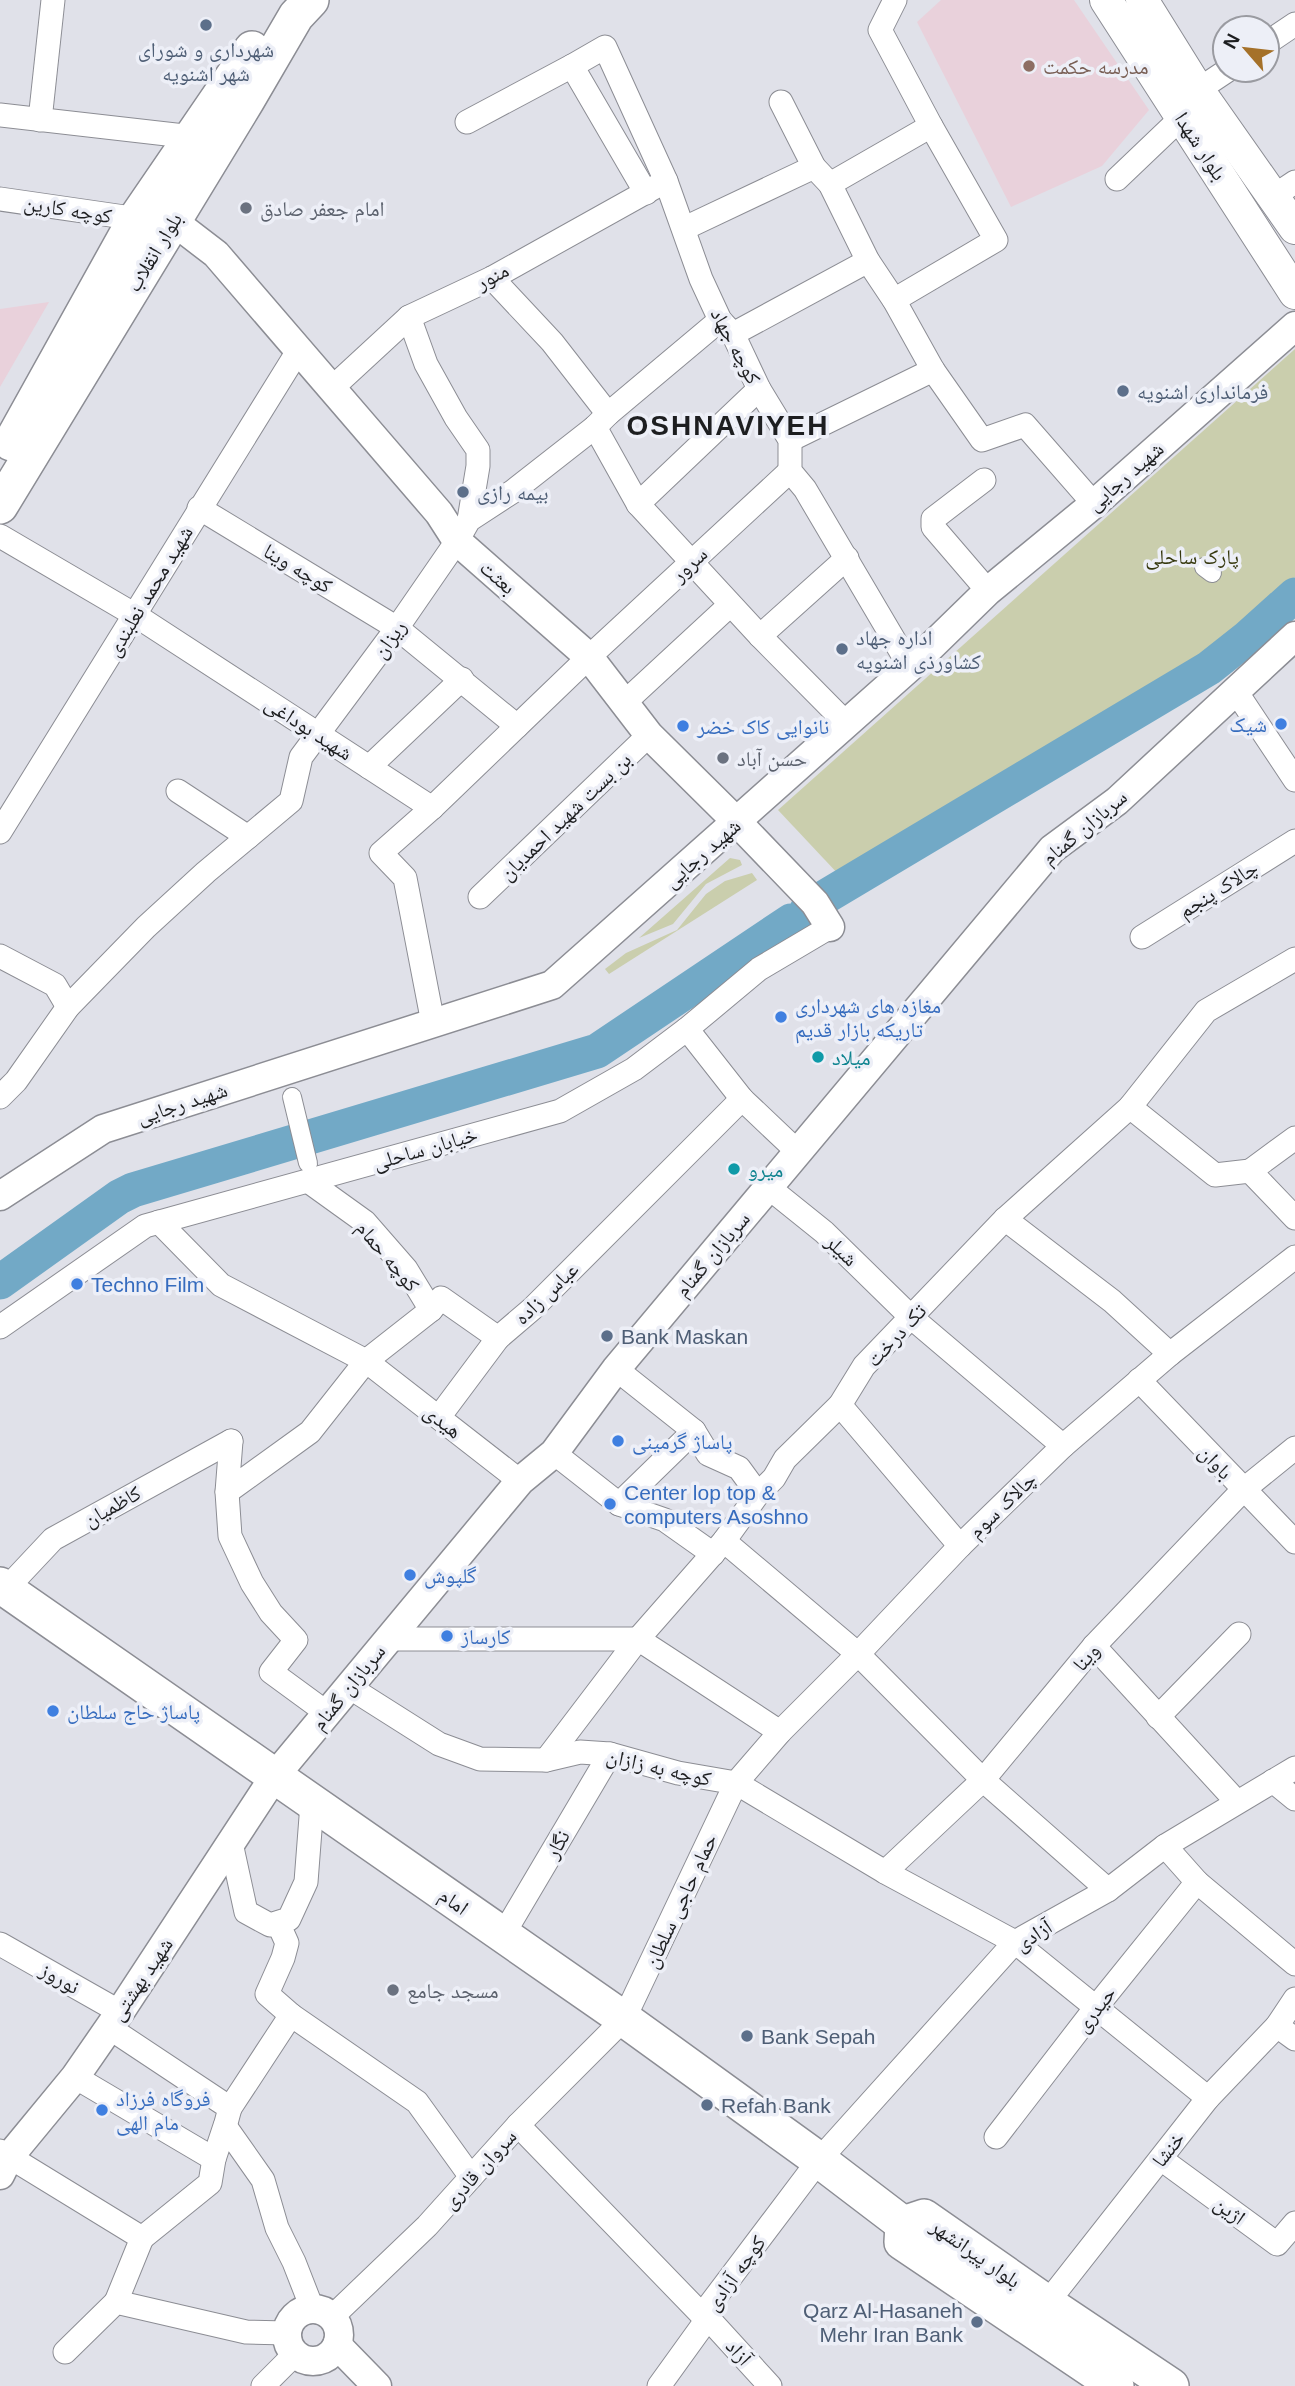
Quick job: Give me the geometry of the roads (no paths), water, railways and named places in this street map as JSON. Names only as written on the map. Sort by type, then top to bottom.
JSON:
[{"type":"main road","name":"بلوار انقلاب","points":[[0,464],[135,220],[285,0]]},
{"type":"main road","name":"بلوار انقلاب","points":[[0,506],[296,16],[310,0]]},
{"type":"main road","name":"بلوار شهدا","points":[[1106,0],[1295,293]]},
{"type":"main road","name":"بلوار شهدا","points":[[1142,0],[1198,90],[1285,189],[1295,228]]},
{"type":"main road","name":"امام","points":[[3,1587],[624,2020],[903,2224]]},
{"type":"main road","name":"بلوار پیرانشهر","points":[[1116,2386],[902,2242],[903,2224],[924,2217],[1171,2386]]},
{"type":"street","points":[[40,120],[53,0]]},
{"type":"street","points":[[894,300],[996,240],[880,30],[895,0]]},
{"type":"street","name":"کوچه جهاد","points":[[572,66],[605,47],[656,187],[685,228],[701,279],[759,389],[790,440]]},
{"type":"street","points":[[467,122],[572,66],[656,187]]},
{"type":"street","points":[[1116,179],[1182,117],[1198,90],[1211,81]]},
{"type":"street","points":[[780,102],[814,167],[830,184],[868,261],[894,300],[933,370],[982,440],[1025,425],[1094,504]]},
{"type":"street","points":[[0,115],[193,137]]},
{"type":"street","points":[[830,184],[931,126]]},
{"type":"street","points":[[685,228],[814,167]]},
{"type":"street","name":"منور","points":[[331,389],[409,317],[492,278],[656,187]]},
{"type":"street","name":"کوچه کارین","points":[[0,199],[135,220],[173,221]]},
{"type":"street","name":"بعثت","points":[[173,221],[216,254],[439,513],[463,531],[589,657],[649,735],[815,903],[830,927]]},
{"type":"street","points":[[463,531],[601,420],[727,327],[868,261]]},
{"type":"street","points":[[492,278],[552,342],[601,420],[638,504],[730,605],[846,723]]},
{"type":"street","points":[[409,317],[426,364],[456,418],[478,450],[478,466],[463,531]]},
{"type":"street","name":"شهید رجایی","points":[[0,1196],[103,1129],[552,985],[910,667],[988,591],[1094,504],[1295,326]]},
{"type":"street","name":"شهید محمد نعلبندی","points":[[0,832],[298,351]]},
{"type":"street","points":[[910,667],[805,489],[790,471],[790,440],[933,370]]},
{"type":"street","points":[[638,504],[759,389]]},
{"type":"street","name":"سرور","points":[[589,657],[790,471]]},
{"type":"street","points":[[984,480],[933,519],[933,527],[988,591]]},
{"type":"street","name":"کوچه وینا","points":[[199,508],[397,628],[462,678],[517,726]]},
{"type":"street","name":"ریزان","points":[[0,1097],[16,1081],[68,1007],[146,927],[291,801],[301,757],[397,628],[463,531]]},
{"type":"street","name":"شهید بوداغی","points":[[0,536],[135,615],[432,808]]},
{"type":"street","points":[[760,636],[847,558]]},
{"type":"street","points":[[624,703],[730,605]]},
{"type":"street","name":"سربازان گمنام","points":[[274,1777],[520,1481],[554,1453],[615,1369],[1052,849],[1117,801],[1295,636]]},
{"type":"street","points":[[433,1023],[405,878],[381,853],[432,808],[589,657]]},
{"type":"street","points":[[369,767],[462,678]]},
{"type":"street","points":[[1236,690],[1295,780]]},
{"type":"street","name":"بن بست شهید احمدیان","points":[[480,897],[649,735]]},
{"type":"street","points":[[178,791],[248,837]]},
{"type":"street","name":"چالاک پنجم","points":[[1142,937],[1295,841]]},
{"type":"street","name":"خیابان ساحلی","points":[[0,1327],[145,1226],[308,1172],[559,1111],[634,1069],[687,1029],[758,969],[830,927]]},
{"type":"street","points":[[0,956],[55,985],[68,1007]]},
{"type":"street","name":"تک درخت","points":[[546,1760],[638,1639],[719,1547],[758,1494],[774,1478],[785,1459],[840,1405],[864,1366],[1005,1219],[1130,1107],[1206,1012],[1295,959]]},
{"type":"street","points":[[687,1029],[742,1099],[798,1152]]},
{"type":"street","points":[[292,1097],[308,1172]]},
{"type":"street","name":"عباس زاده","points":[[430,1310],[440,1298],[498,1338],[532,1309],[742,1099]]},
{"type":"street","points":[[1130,1107],[1215,1175],[1250,1171],[1295,1138]]},
{"type":"street","points":[[1250,1171],[1295,1219]]},
{"type":"street","name":"کوچه حمام","points":[[308,1172],[365,1222],[405,1269],[430,1310]]},
{"type":"street","name":"شیلر","points":[[768,1187],[824,1232],[912,1318],[1063,1446]]},
{"type":"street","points":[[1005,1219],[1112,1301],[1170,1354]]},
{"type":"street","points":[[159,1222],[221,1285],[366,1361]]},
{"type":"street","name":"چالاک سوم","points":[[736,1783],[780,1732],[960,1546],[1063,1446],[1170,1354],[1295,1257]]},
{"type":"street","points":[[327,1713],[271,1672],[296,1640],[271,1613],[230,1536],[227,1492],[310,1432],[366,1361],[430,1310]]},
{"type":"street","points":[[439,1417],[498,1338]]},
{"type":"street","name":"هیدی","points":[[366,1361],[520,1481]]},
{"type":"street","points":[[615,1369],[694,1431],[708,1454],[739,1468],[758,1494]]},
{"type":"street","name":"باوان","points":[[1139,1380],[1295,1542]]},
{"type":"street","points":[[840,1405],[960,1546]]},
{"type":"street","points":[[619,1504],[694,1431]]},
{"type":"street","name":"کاظمیان","points":[[3,1587],[53,1539],[231,1441],[227,1492]]},
{"type":"street","name":"وینا","points":[[885,1872],[983,1780],[1094,1646],[1243,1490],[1295,1448]]},
{"type":"street","points":[[554,1453],[619,1504],[666,1520],[719,1547],[858,1654],[983,1780],[1108,1890]]},
{"type":"street","points":[[1158,1717],[1239,1634]]},
{"type":"street","points":[[387,1639],[638,1639],[780,1732]]},
{"type":"street","points":[[1094,1646],[1237,1802]]},
{"type":"street","name":"کوچه به زازان","points":[[349,1686],[439,1744],[480,1759],[546,1760],[580,1752],[610,1754],[678,1773],[736,1783]]},
{"type":"street","name":"نگار","points":[[503,1935],[610,1754]]},
{"type":"street","name":"آزادی","points":[[819,2160],[1015,1942],[1108,1890],[1165,1846],[1295,1768]]},
{"type":"street","name":"شهید بهشتی","points":[[3,2161],[75,2077],[274,1777]]},
{"type":"street","points":[[1273,1781],[1295,1799]]},
{"type":"street","points":[[736,1783],[885,1872],[1015,1942],[1208,2098]]},
{"type":"street","name":"حمام حاجی سلطان","points":[[624,2020],[736,1783]]},
{"type":"street","points":[[231,1843],[246,1912],[270,1925],[289,1919],[306,1882],[312,1804]]},
{"type":"street","points":[[1165,1846],[1196,1882],[1295,1964]]},
{"type":"street","name":"حیدری","points":[[996,2137],[1196,1882]]},
{"type":"street","points":[[278,1923],[286,1942],[283,1958],[267,1994],[291,2015],[417,2102],[471,2177]]},
{"type":"street","name":"نوروز","points":[[0,1944],[114,2020],[228,2117]]},
{"type":"street","name":"خنشا","points":[[1046,2303],[1208,2098],[1286,2033],[1295,1999]]},
{"type":"street","points":[[65,2352],[116,2302],[142,2238],[210,2183],[214,2159],[228,2117],[291,2015]]},
{"type":"street","name":"سروان قادری","points":[[322,2313],[427,2226],[518,2125],[624,2020]]},
{"type":"street","points":[[75,2077],[214,2159]]},
{"type":"street","points":[[116,2302],[291,2344],[310,2361],[327,2358],[337,2345],[339,2330],[322,2313],[294,2262],[277,2228],[263,2180],[228,2117]]},
{"type":"street","name":"آزاد","points":[[518,2125],[770,2386]]},
{"type":"street","name":"اژین","points":[[1161,2159],[1277,2245],[1295,2222]]},
{"type":"street","name":"کوچه آزادی","points":[[659,2386],[705,2316],[819,2160]]},
{"type":"street","points":[[3,2161],[142,2238]]},
{"type":"street","points":[[263,2386],[291,2344],[292,2318],[298,2313],[322,2313]]},
{"type":"street","points":[[337,2345],[377,2386]]},
{"type":"waterway","points":[[807,910],[1209,668],[1295,595]]},
{"type":"waterway","points":[[0,1282],[119,1197],[133,1190],[597,1051],[791,921]]},
{"type":"place","name":"شهرداری و شورای شهر اشنویه","points":[[206,25]]},
{"type":"place","name":"مدرسه حکمت","points":[[1029,66]]},
{"type":"place","name":"امام جعفر صادق","points":[[246,208]]},
{"type":"place","name":"فرمانداری اشنویه","points":[[1123,391]]},
{"type":"place","name":"بیمه رازی","points":[[463,492]]},
{"type":"place","name":"اداره جهاد کشاورذی اشنویه","points":[[842,649]]},
{"type":"place","name":"شیک","points":[[1281,724]]},
{"type":"place","name":"نانوایی کاک خضر","points":[[683,726]]},
{"type":"place","name":"حسن آباد","points":[[723,758]]},
{"type":"place","name":"مغازه های شهرداری تاریکه بازار قدیم","points":[[781,1017]]},
{"type":"place","name":"میلاد","points":[[818,1057]]},
{"type":"place","name":"میرو","points":[[734,1169]]},
{"type":"place","name":"Techno Film","points":[[77,1284]]},
{"type":"place","name":"Bank Maskan","points":[[607,1336]]},
{"type":"place","name":"پاساژ گرمینی","points":[[618,1441]]},
{"type":"place","name":"Center lop top & computers Asoshno","points":[[610,1504]]},
{"type":"place","name":"گلپوش","points":[[410,1575]]},
{"type":"place","name":"کارساز","points":[[447,1636]]},
{"type":"place","name":"پاساژ حاج سلطان","points":[[53,1711]]},
{"type":"place","name":"مسجد جامع","points":[[393,1990]]},
{"type":"place","name":"Bank Sepah","points":[[747,2036]]},
{"type":"place","name":"Refah Bank","points":[[707,2105]]},
{"type":"place","name":"فروگاه فرزاد مام الهی","points":[[102,2110]]},
{"type":"place","name":"Qarz Al-Hasaneh Mehr Iran Bank","points":[[977,2322]]},
{"type":"district","name":"OSHNAVIYEH","points":[[728,425]]},
{"type":"park label","name":"پارک ساحلی","points":[[1192,556]]}]
